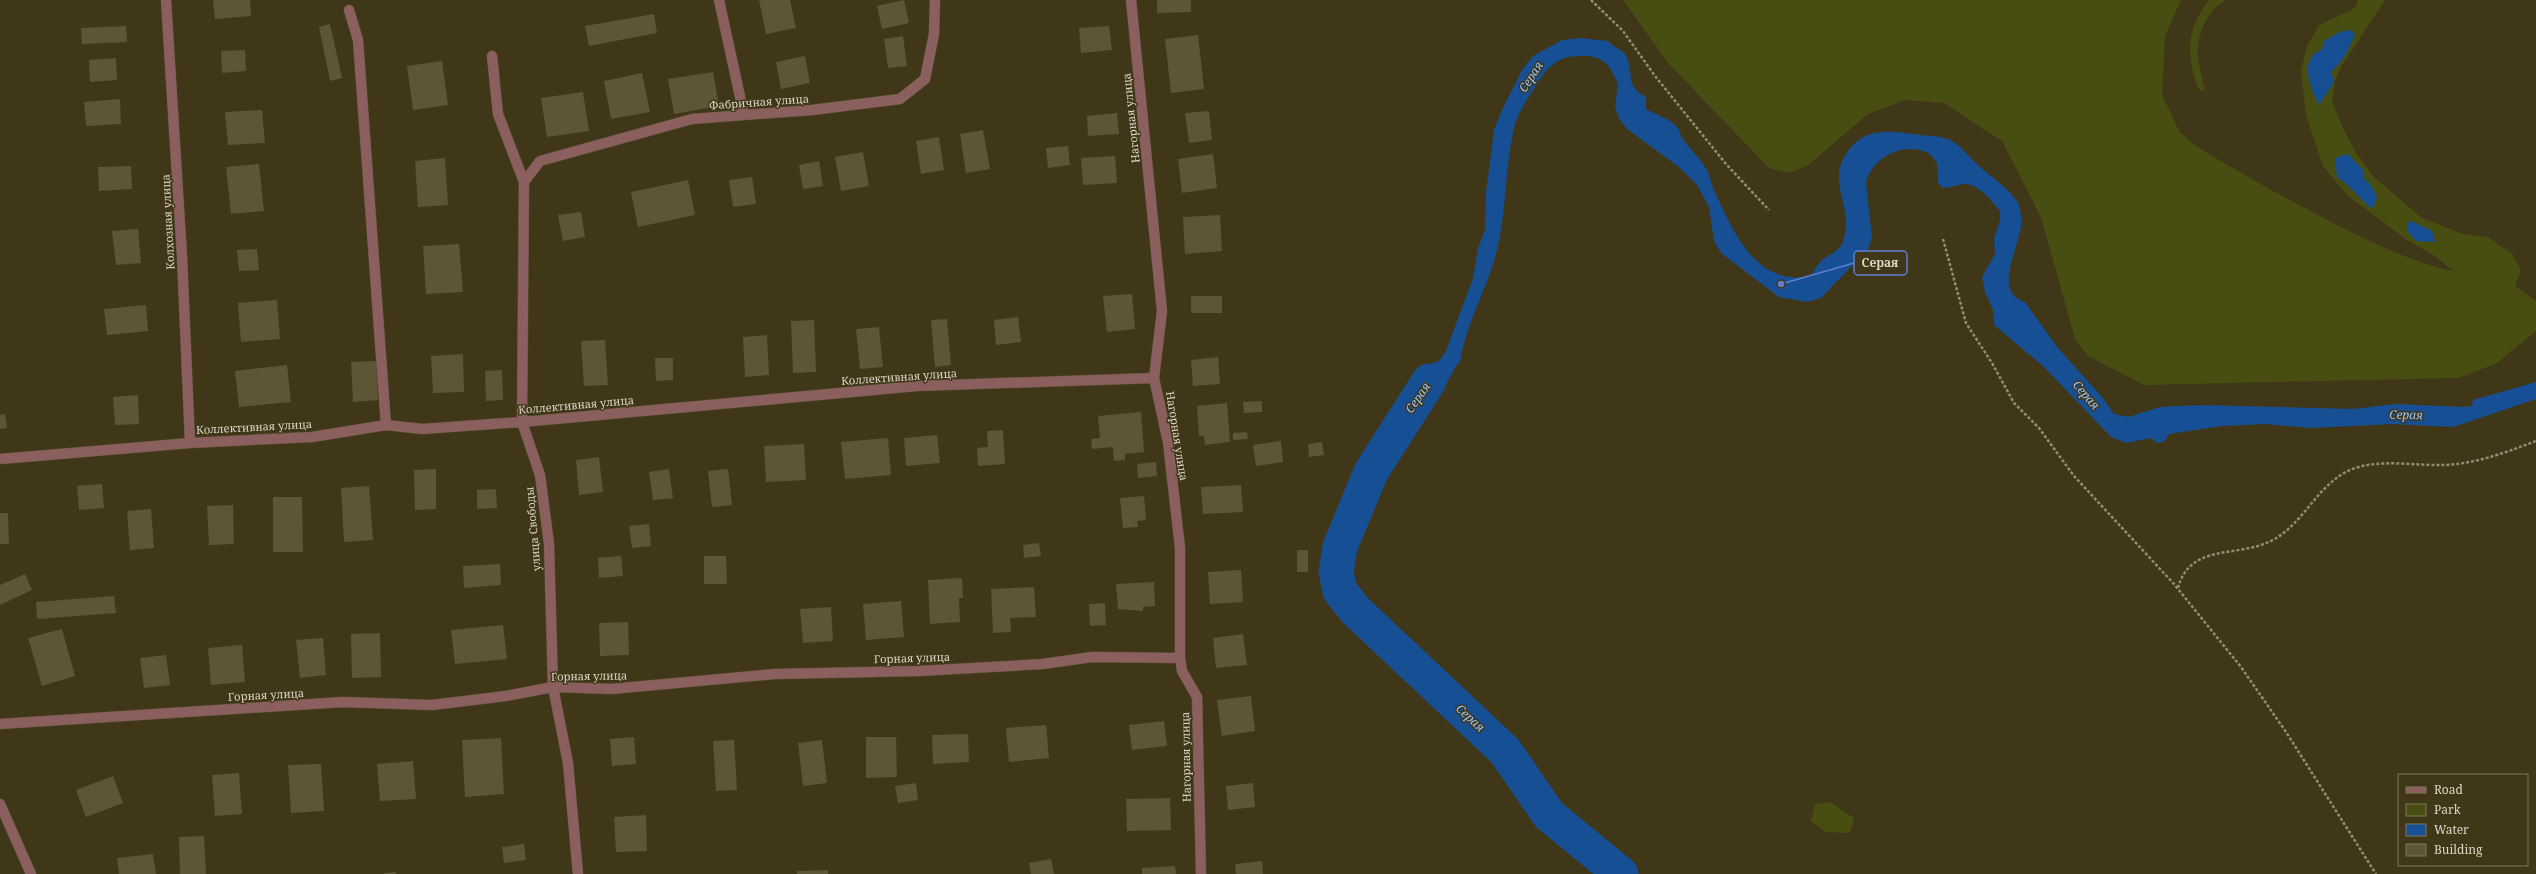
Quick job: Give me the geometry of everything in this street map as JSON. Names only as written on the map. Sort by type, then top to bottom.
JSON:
[{"type":"street","name":"Колхозная улица","points":[[166,0],[182,256],[190,443]]},
{"type":"street","points":[[719,0],[744,115]]},
{"type":"street","name":"Фабричная улица","points":[[524,182],[540,161],[692,119],[812,110],[900,99],[925,79],[934,34],[935,0]]},
{"type":"street","name":"Нагорная улица","points":[[1131,0],[1162,311],[1154,378],[1168,442],[1180,548],[1180,658],[1182,671],[1197,697],[1201,874]]},
{"type":"street","points":[[349,10],[358,40],[386,425]]},
{"type":"street","points":[[492,56],[498,114],[524,182]]},
{"type":"street","name":"улица Свободы","points":[[524,182],[522,422],[540,475],[549,544],[552,687],[568,763],[578,874]]},
{"type":"street","name":"Коллективная улица","points":[[0,459],[190,443],[312,436],[386,425],[422,429],[522,422],[917,386],[1154,378]]},
{"type":"street","name":"Горная улица","points":[[0,724],[343,702],[432,705],[506,696],[552,687],[611,689],[775,674],[919,671],[1043,664],[1092,657],[1180,658]]},
{"type":"street","points":[[0,804],[31,874]]},
{"type":"path","points":[[1591,0],[1624,31],[1655,76],[1726,164],[1770,210]]},
{"type":"path","points":[[1943,239],[1966,323],[1992,363],[2014,403],[2039,428],[2074,476],[2178,589],[2241,667],[2282,725],[2376,874]]},
{"type":"path","points":[[2178,589],[2182,574],[2197,560],[2259,546],[2285,532],[2334,479],[2356,468],[2376,465],[2468,463],[2503,454],[2536,441]]},
{"type":"green space","points":[[1623,0],[2181,0],[2165,36],[2162,95],[2179,131],[2193,144],[2228,165],[2335,224],[2378,245],[2422,263],[2453,271],[2435,256],[2407,240],[2347,195],[2323,166],[2306,115],[2301,71],[2307,46],[2319,25],[2355,8],[2358,0],[2385,0],[2342,65],[2335,81],[2332,101],[2342,126],[2356,153],[2375,178],[2422,218],[2463,234],[2488,237],[2512,254],[2521,271],[2515,286],[2536,301],[2536,331],[2497,363],[2459,378],[2144,385],[2088,356],[2075,339],[2041,217],[2002,141],[1944,103],[1905,100],[1868,114],[1807,166],[1789,173],[1769,168],[1668,63]]},
{"type":"green space","points":[[2209,0],[2227,0],[2214,9],[2201,31],[2198,55],[2205,90],[2201,91],[2198,88],[2191,64],[2190,42],[2196,21]]},
{"type":"green space","points":[[1830,802],[1854,818],[1850,833],[1826,832],[1811,821],[1815,804]]},
{"type":"water","points":[[2349,30],[2355,34],[2353,40],[2342,59],[2331,72],[2334,82],[2319,105],[2308,74],[2309,62],[2313,55],[2322,49],[2324,41],[2340,32]]},
{"type":"water","points":[[1580,38],[1608,41],[1625,54],[1628,60],[1632,83],[1639,93],[1646,97],[1646,109],[1670,121],[1678,128],[1682,138],[1707,170],[1714,190],[1738,238],[1761,264],[1775,273],[1792,277],[1811,276],[1821,261],[1835,252],[1843,243],[1846,225],[1840,192],[1840,170],[1843,158],[1852,146],[1859,140],[1867,135],[1875,133],[1893,132],[1941,137],[1956,143],[1979,166],[2005,188],[2019,204],[2021,226],[2009,276],[2009,287],[2014,296],[2025,302],[2057,347],[2102,397],[2114,414],[2128,417],[2160,407],[2203,405],[2353,409],[2395,404],[2465,407],[2472,406],[2473,400],[2536,382],[2536,399],[2453,427],[2392,424],[2311,428],[2265,424],[2222,426],[2169,434],[2164,442],[2157,443],[2151,438],[2126,443],[2111,437],[2043,366],[1994,325],[1993,310],[1985,292],[1982,277],[1995,254],[1994,239],[2000,220],[2000,211],[1980,190],[1975,187],[1962,184],[1943,188],[1938,183],[1937,163],[1932,156],[1926,152],[1916,149],[1907,149],[1889,154],[1874,166],[1866,183],[1872,238],[1868,249],[1821,298],[1807,302],[1779,297],[1721,253],[1714,241],[1709,207],[1697,185],[1679,167],[1627,129],[1618,117],[1615,106],[1618,84],[1608,65],[1604,61],[1593,57],[1578,56],[1557,61],[1552,65],[1539,80],[1519,114],[1515,124],[1509,153],[1502,227],[1491,272],[1468,331],[1460,362],[1456,366],[1445,386],[1432,393],[1424,401],[1412,425],[1397,418],[1426,366],[1439,361],[1446,351],[1473,278],[1478,248],[1485,230],[1486,192],[1494,130],[1502,110],[1522,70],[1533,56],[1562,40]]},
{"type":"water","points":[[2348,154],[2364,171],[2363,178],[2370,184],[2377,198],[2372,209],[2347,184],[2337,177],[2335,158]]},
{"type":"water","points":[[2411,221],[2432,231],[2435,242],[2416,241],[2408,232],[2408,223]]},
{"type":"building","points":[[213,0],[250,0],[251,16],[215,19]]},
{"type":"building","points":[[759,0],[790,0],[796,28],[766,34]]},
{"type":"building","points":[[904,0],[909,23],[882,29],[877,6]]},
{"type":"building","points":[[1157,0],[1191,0],[1191,12],[1157,13]]},
{"type":"building","points":[[654,14],[657,33],[589,46],[585,26]]},
{"type":"building","points":[[330,24],[342,78],[330,81],[319,27]]},
{"type":"building","points":[[126,26],[127,42],[82,44],[81,28]]},
{"type":"building","points":[[1109,26],[1112,50],[1081,53],[1079,28]]},
{"type":"building","points":[[1198,35],[1204,89],[1171,93],[1165,39]]},
{"type":"building","points":[[903,36],[907,66],[888,68],[884,39]]},
{"type":"building","points":[[245,50],[246,71],[222,73],[221,51]]},
{"type":"building","points":[[805,56],[810,83],[781,89],[776,62]]},
{"type":"building","points":[[116,58],[117,80],[90,82],[89,60]]},
{"type":"building","points":[[442,61],[448,105],[413,110],[407,66]]},
{"type":"building","points":[[713,72],[719,106],[674,114],[668,79]]},
{"type":"building","points":[[642,73],[650,112],[611,119],[604,81]]},
{"type":"building","points":[[583,92],[589,131],[547,137],[541,98]]},
{"type":"building","points":[[120,99],[121,124],[86,126],[84,102]]},
{"type":"building","points":[[262,110],[265,143],[228,145],[225,112]]},
{"type":"building","points":[[1209,111],[1212,140],[1189,143],[1185,113]]},
{"type":"building","points":[[1117,113],[1119,134],[1088,136],[1087,116]]},
{"type":"building","points":[[983,130],[990,169],[966,173],[960,134]]},
{"type":"building","points":[[939,137],[944,170],[921,174],[916,141]]},
{"type":"building","points":[[1068,146],[1070,165],[1048,168],[1046,148]]},
{"type":"building","points":[[863,152],[869,186],[841,191],[835,157]]},
{"type":"building","points":[[1213,154],[1217,188],[1182,193],[1178,159]]},
{"type":"building","points":[[1115,156],[1117,183],[1083,185],[1081,158]]},
{"type":"building","points":[[445,158],[448,205],[418,207],[415,161]]},
{"type":"building","points":[[819,161],[823,186],[803,189],[799,165]]},
{"type":"building","points":[[259,164],[264,211],[231,214],[226,167]]},
{"type":"building","points":[[131,166],[132,189],[99,191],[98,167]]},
{"type":"building","points":[[752,177],[756,204],[733,207],[729,180]]},
{"type":"building","points":[[688,180],[695,215],[638,227],[631,192]]},
{"type":"building","points":[[581,212],[585,237],[563,241],[558,215]]},
{"type":"building","points":[[1220,215],[1222,251],[1185,254],[1183,217]]},
{"type":"building","points":[[138,229],[141,263],[116,265],[112,231]]},
{"type":"building","points":[[459,244],[463,292],[426,294],[423,246]]},
{"type":"building","points":[[257,249],[259,270],[239,271],[237,250]]},
{"type":"building","points":[[1132,294],[1135,329],[1107,332],[1103,296]]},
{"type":"building","points":[[1191,296],[1222,296],[1222,313],[1191,313]]},
{"type":"building","points":[[277,300],[280,339],[241,342],[238,303]]},
{"type":"building","points":[[146,305],[148,331],[107,335],[104,309]]},
{"type":"building","points":[[1018,317],[1021,342],[996,345],[994,320]]},
{"type":"building","points":[[947,319],[951,365],[935,367],[931,320]]},
{"type":"building","points":[[814,320],[816,372],[793,373],[791,321]]},
{"type":"building","points":[[879,327],[883,367],[860,369],[856,329]]},
{"type":"building","points":[[767,335],[769,375],[745,377],[743,337]]},
{"type":"building","points":[[605,340],[608,385],[584,386],[581,341]]},
{"type":"building","points":[[463,354],[464,392],[433,393],[431,356]]},
{"type":"building","points":[[1218,357],[1220,384],[1193,386],[1191,360]]},
{"type":"building","points":[[655,358],[673,358],[673,380],[656,381]]},
{"type":"building","points":[[376,361],[378,400],[353,402],[351,362]]},
{"type":"building","points":[[287,365],[291,402],[239,407],[235,371]]},
{"type":"building","points":[[502,370],[503,400],[486,401],[485,371]]},
{"type":"building","points":[[138,395],[139,424],[115,425],[113,397]]},
{"type":"building","points":[[1262,401],[1262,412],[1244,413],[1243,402]]},
{"type":"building","points":[[1227,403],[1230,442],[1205,445],[1204,436],[1199,436],[1197,406]]},
{"type":"building","points":[[1141,412],[1144,452],[1125,454],[1125,460],[1114,461],[1113,447],[1092,449],[1091,439],[1100,438],[1098,416]]},
{"type":"building","points":[[5,414],[7,428],[0,429],[0,415]]},
{"type":"building","points":[[1003,430],[1005,464],[978,466],[977,448],[988,447],[987,431]]},
{"type":"building","points":[[1247,432],[1248,439],[1233,440],[1233,433]]},
{"type":"building","points":[[937,435],[940,463],[906,466],[904,438]]},
{"type":"building","points":[[888,438],[891,475],[845,479],[841,442]]},
{"type":"building","points":[[1281,441],[1283,462],[1256,466],[1253,445]]},
{"type":"building","points":[[1322,442],[1324,455],[1309,457],[1308,444]]},
{"type":"building","points":[[804,444],[806,480],[766,482],[764,446]]},
{"type":"building","points":[[599,457],[603,492],[579,495],[576,460]]},
{"type":"building","points":[[1156,462],[1157,476],[1138,478],[1137,464]]},
{"type":"building","points":[[436,469],[436,509],[415,510],[414,470]]},
{"type":"building","points":[[669,469],[673,498],[653,500],[649,472]]},
{"type":"building","points":[[728,469],[732,505],[712,507],[708,471]]},
{"type":"building","points":[[102,484],[104,508],[79,510],[77,486]]},
{"type":"building","points":[[1241,485],[1243,512],[1203,514],[1201,487]]},
{"type":"building","points":[[369,486],[373,540],[344,542],[341,488]]},
{"type":"building","points":[[496,489],[497,508],[477,509],[477,490]]},
{"type":"building","points":[[1144,496],[1146,520],[1137,521],[1138,527],[1123,528],[1120,498]]},
{"type":"building","points":[[273,497],[302,497],[303,552],[273,552]]},
{"type":"building","points":[[233,505],[234,544],[209,545],[207,506]]},
{"type":"building","points":[[151,509],[154,548],[130,550],[127,511]]},
{"type":"building","points":[[0,513],[8,513],[9,544],[0,544]]},
{"type":"building","points":[[649,524],[651,546],[632,548],[629,526]]},
{"type":"building","points":[[1039,543],[1041,556],[1024,558],[1023,545]]},
{"type":"building","points":[[1297,550],[1308,550],[1308,572],[1297,572]]},
{"type":"building","points":[[621,556],[623,576],[599,578],[598,558]]},
{"type":"building","points":[[704,556],[726,556],[727,584],[704,584]]},
{"type":"building","points":[[500,564],[501,585],[464,588],[463,566]]},
{"type":"building","points":[[1241,570],[1243,602],[1210,604],[1208,572]]},
{"type":"building","points":[[25,574],[32,590],[0,605],[0,585]]},
{"type":"building","points":[[962,578],[963,598],[959,598],[960,622],[930,624],[928,580]]},
{"type":"building","points":[[1154,582],[1155,606],[1143,607],[1143,611],[1118,609],[1116,584]]},
{"type":"building","points":[[1034,587],[1036,617],[1010,618],[1011,632],[993,633],[991,589]]},
{"type":"building","points":[[114,596],[116,613],[37,619],[36,602]]},
{"type":"building","points":[[901,601],[904,637],[866,640],[863,604]]},
{"type":"building","points":[[1105,603],[1106,625],[1090,626],[1089,604]]},
{"type":"building","points":[[831,607],[833,641],[803,643],[800,609]]},
{"type":"building","points":[[628,622],[629,655],[600,656],[599,623]]},
{"type":"building","points":[[503,625],[507,659],[455,664],[451,630]]},
{"type":"building","points":[[62,629],[75,676],[42,686],[28,638]]},
{"type":"building","points":[[380,633],[381,677],[352,678],[351,634]]},
{"type":"building","points":[[1243,634],[1247,665],[1216,668],[1213,638]]},
{"type":"building","points":[[323,638],[326,675],[300,678],[296,640]]},
{"type":"building","points":[[242,645],[245,682],[211,685],[208,648]]},
{"type":"building","points":[[166,655],[170,685],[144,688],[140,658]]},
{"type":"building","points":[[1251,696],[1255,731],[1222,736],[1217,700]]},
{"type":"building","points":[[1164,721],[1167,746],[1132,750],[1129,725]]},
{"type":"building","points":[[1046,725],[1049,758],[1009,762],[1006,728]]},
{"type":"building","points":[[968,734],[969,762],[933,764],[932,735]]},
{"type":"building","points":[[634,737],[636,764],[612,766],[610,739]]},
{"type":"building","points":[[866,737],[896,737],[897,777],[866,778]]},
{"type":"building","points":[[501,738],[504,794],[465,797],[462,740]]},
{"type":"building","points":[[734,740],[737,790],[716,791],[713,741]]},
{"type":"building","points":[[822,740],[827,783],[803,786],[798,743]]},
{"type":"building","points":[[413,761],[416,799],[380,801],[377,764]]},
{"type":"building","points":[[321,764],[324,811],[291,813],[288,765]]},
{"type":"building","points":[[239,773],[242,814],[215,816],[212,775]]},
{"type":"building","points":[[113,776],[123,803],[86,817],[76,790]]},
{"type":"building","points":[[916,783],[918,800],[898,803],[895,786]]},
{"type":"building","points":[[1253,783],[1255,807],[1228,810],[1226,786]]},
{"type":"building","points":[[1170,798],[1171,830],[1127,831],[1126,799]]},
{"type":"building","points":[[646,815],[647,851],[616,852],[614,817]]},
{"type":"building","points":[[204,836],[206,874],[180,874],[179,837]]},
{"type":"building","points":[[524,844],[526,860],[504,863],[502,847]]},
{"type":"building","points":[[153,854],[156,874],[119,874],[117,858]]},
{"type":"building","points":[[1051,859],[1054,874],[1031,874],[1029,863]]},
{"type":"building","points":[[1262,861],[1263,874],[1236,874],[1235,864]]},
{"type":"building","points":[[1175,866],[1176,874],[1142,874],[1142,868]]},
{"type":"building","points":[[828,870],[828,874],[797,874],[797,871]]},
{"type":"building","points":[[396,872],[396,874],[384,874],[384,873]]},
{"type":"waterway","name":"Серая","points":[[1429,381],[1371,472],[1340,547],[1336,572],[1340,591],[1356,611],[1505,751],[1549,815],[1621,874]]},
{"type":"place","name":"Серая","points":[[1781,284]]}]
